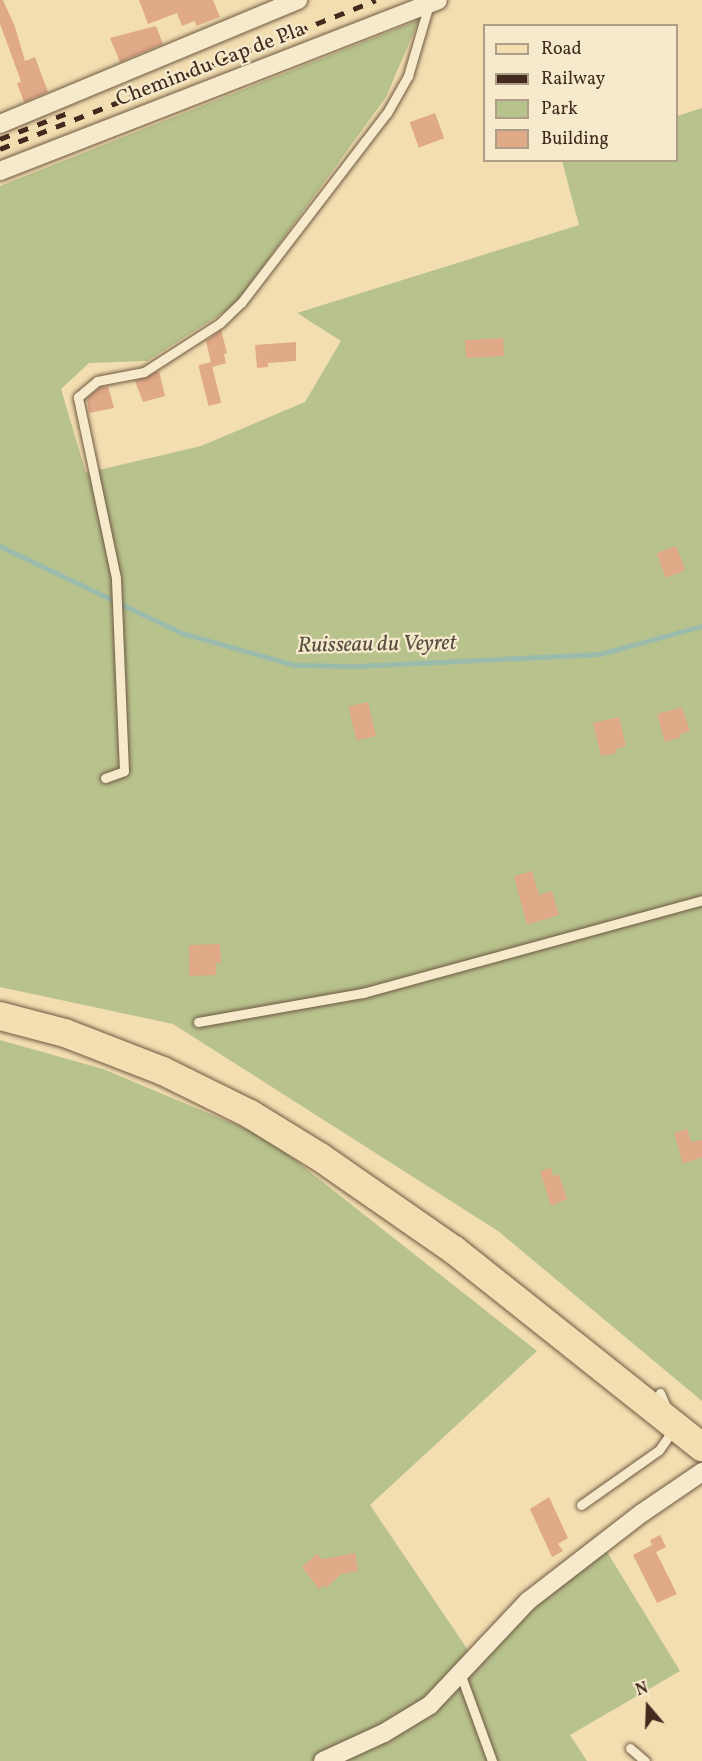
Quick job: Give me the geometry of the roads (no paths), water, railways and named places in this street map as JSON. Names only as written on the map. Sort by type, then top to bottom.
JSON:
[{"type":"main road","points":[[0,1004],[67,1022],[148,1051],[222,1086],[300,1129],[432,1215],[660,1393],[702,1447]]},
{"type":"main road","points":[[0,1016],[65,1033],[164,1071],[250,1114],[320,1156],[454,1250],[686,1424]]},
{"type":"street","points":[[0,124],[298,0]]},
{"type":"street","name":"Chemin du Cap de Pla","points":[[0,171],[433,2]]},
{"type":"street","points":[[323,1761],[384,1733],[430,1705],[528,1601],[642,1513],[699,1478]]},
{"type":"lane","points":[[105,778],[124,771],[116,578],[78,397],[97,381],[144,372],[220,323],[241,303],[387,113],[408,76],[433,2]]},
{"type":"lane","points":[[198,1022],[363,993],[702,900]]},
{"type":"lane","points":[[580,1505],[659,1450],[686,1424],[702,1438]]},
{"type":"lane","points":[[460,1673],[492,1761]]},
{"type":"lane","points":[[630,1748],[645,1761]]},
{"type":"waterway","name":"Ruisseau du Veyret","points":[[0,546],[182,633],[294,665],[357,666],[600,654],[702,626]]},
{"type":"railway","points":[[0,149],[376,0]]},
{"type":"railway","points":[[0,139],[70,112]]}]
